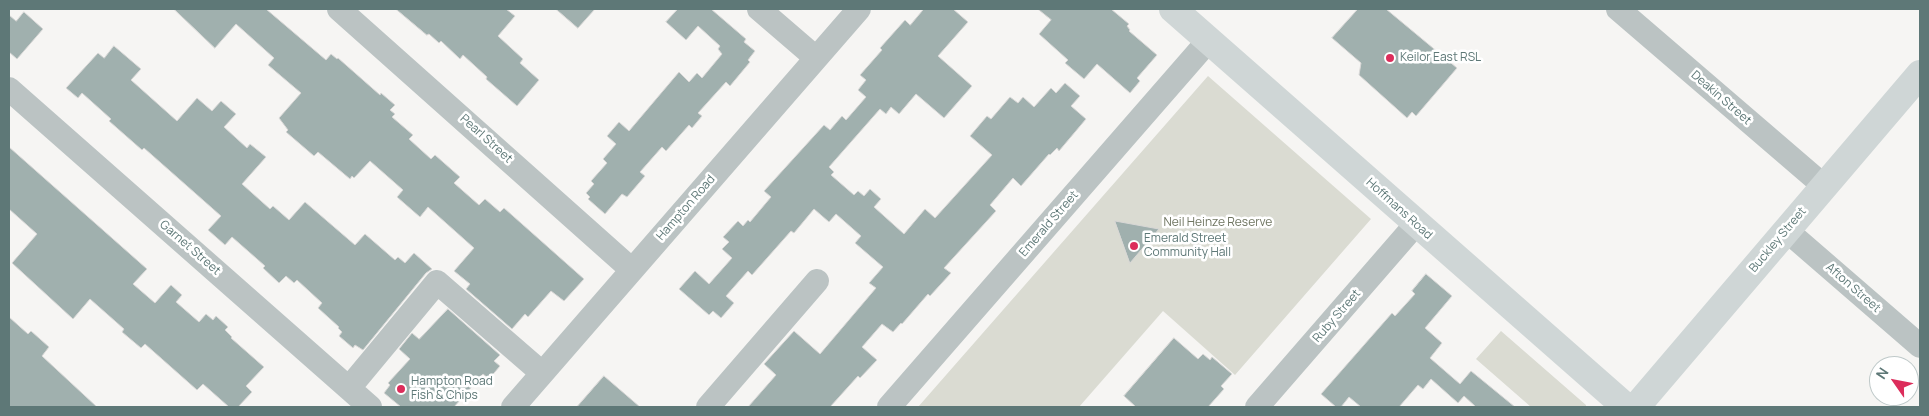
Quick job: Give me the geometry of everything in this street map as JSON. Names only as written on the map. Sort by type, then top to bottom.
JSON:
[{"type":"main road","name":"Hoffmans Road","points":[[1173,9],[1626,407]]},
{"type":"main road","name":"Buckley Street","points":[[1636,407],[1920,74]]},
{"type":"street","name":"Pearl Street","points":[[339,9],[632,270]]},
{"type":"street","points":[[759,9],[816,58]]},
{"type":"street","name":"Hampton Road","points":[[513,407],[859,9]]},
{"type":"street","name":"Deakin Street","points":[[1618,9],[1824,186]]},
{"type":"street","name":"Emerald Street","points":[[889,407],[1209,40]]},
{"type":"street","name":"Garnet Street","points":[[9,89],[370,407]]},
{"type":"street","name":"Ruby Street","points":[[1258,407],[1416,224]]},
{"type":"street","name":"Afton Street","points":[[1786,230],[1920,346]]},
{"type":"street","points":[[708,407],[817,281]]},
{"type":"street","points":[[349,388],[437,282],[542,373]]},
{"type":"street","points":[[1653,407],[1680,355]]},
{"type":"green space","name":"Neil Heinze Reserve","points":[[1208,76],[1371,219],[1235,375],[1163,311],[1079,407],[918,407]]},
{"type":"green space","points":[[1501,331],[1586,407],[1531,407],[1476,359]]},
{"type":"building","points":[[174,9],[266,9],[326,60],[331,54],[338,58],[380,95],[381,93],[395,105],[390,110],[395,114],[392,117],[413,135],[409,139],[431,159],[435,155],[460,177],[454,183],[479,205],[485,199],[500,212],[504,208],[584,279],[564,301],[551,291],[528,317],[525,314],[512,329],[466,289],[470,284],[454,271],[474,248],[428,207],[420,217],[397,197],[403,190],[370,161],[354,178],[352,176],[350,179],[318,152],[314,156],[286,132],[288,130],[279,118],[301,93],[268,65],[274,58],[236,24],[215,48]]},
{"type":"building","points":[[396,9],[506,9],[515,16],[498,36],[523,59],[520,63],[539,80],[517,106],[486,79],[487,77],[463,55],[460,59],[441,41],[439,43],[429,34],[427,35]]},
{"type":"building","points":[[556,9],[595,9],[578,28]]},
{"type":"building","points":[[678,9],[711,9],[746,39],[744,42],[755,51],[748,60],[750,62],[730,86],[726,82],[698,113],[702,116],[692,128],[689,125],[666,151],[662,147],[640,172],[645,176],[627,197],[622,194],[605,214],[588,199],[590,197],[586,193],[594,184],[591,181],[607,163],[603,159],[616,144],[607,136],[619,122],[629,131],[679,72],[689,82],[697,73],[702,78],[722,54],[718,49],[720,46],[698,26],[686,40],[666,22]]},
{"type":"building","points":[[924,9],[953,9],[968,22],[938,56],[972,86],[944,118],[916,94],[899,114],[891,107],[886,114],[880,109],[829,167],[834,172],[831,175],[854,195],[858,191],[864,196],[870,189],[881,199],[874,207],[904,234],[925,209],[935,218],[992,155],[970,136],[987,116],[991,119],[1010,97],[1018,103],[1023,97],[1034,107],[1051,88],[1056,93],[1065,83],[1080,96],[1071,106],[1086,119],[1059,151],[1057,148],[1049,154],[1021,186],[1013,178],[990,205],[996,211],[944,268],[951,273],[930,296],[928,294],[893,332],[882,324],[862,347],[877,360],[860,378],[858,376],[830,407],[748,407],[776,375],[764,364],[794,331],[820,354],[876,288],[869,283],[883,267],[855,243],[861,236],[836,214],[829,222],[814,209],[794,233],[791,231],[752,275],[748,271],[726,296],[734,303],[721,318],[713,311],[709,315],[679,289],[695,271],[709,284],[732,258],[722,249],[729,242],[723,237],[738,221],[743,226],[748,220],[750,222],[771,197],[764,191],[824,125],[830,130],[842,116],[846,120],[866,97],[858,90],[866,80],[860,75],[882,50],[880,48],[905,20],[910,25]]},
{"type":"building","points":[[1038,9],[1111,9],[1129,24],[1127,26],[1129,31],[1157,55],[1137,78],[1140,81],[1130,93],[1097,64],[1084,79],[1065,63],[1068,60],[1039,34],[1051,20]]},
{"type":"building","points":[[1358,9],[1386,9],[1457,68],[1416,116],[1412,112],[1407,118],[1359,75],[1361,63],[1332,38]]},
{"type":"building","points":[[24,12],[43,29],[17,59],[9,52],[9,15],[16,21]]},
{"type":"building","points":[[114,46],[141,69],[131,80],[177,121],[197,98],[212,111],[221,101],[236,114],[224,127],[247,148],[250,144],[266,157],[242,184],[270,209],[273,206],[289,220],[305,202],[355,245],[365,234],[395,260],[398,257],[405,263],[414,253],[432,269],[426,273],[363,350],[355,345],[353,348],[339,336],[342,332],[339,327],[318,308],[322,303],[297,280],[294,283],[286,276],[279,283],[263,268],[265,266],[232,237],[225,245],[208,230],[221,216],[144,148],[142,150],[109,121],[111,119],[82,93],[78,98],[66,88],[98,53],[104,58]]},
{"type":"building","points":[[9,147],[147,269],[133,284],[155,303],[171,285],[182,295],[176,302],[199,322],[206,314],[213,320],[216,316],[228,327],[225,330],[231,338],[264,367],[246,386],[252,392],[238,407],[229,407],[203,384],[197,390],[145,344],[141,348],[122,332],[124,329],[90,299],[73,319],[12,263],[37,234],[9,209]]},
{"type":"building","name":"Emerald Street Community Hall","points":[[1115,221],[1159,229],[1130,263]]},
{"type":"building","points":[[1426,274],[1452,296],[1425,328],[1442,343],[1430,358],[1460,384],[1471,371],[1515,407],[1476,407],[1464,396],[1458,403],[1431,379],[1423,389],[1418,385],[1399,407],[1361,407],[1349,397],[1341,407],[1336,407],[1321,394],[1392,313],[1395,316],[1415,294],[1412,291]]},
{"type":"building","points":[[448,309],[500,355],[494,361],[500,366],[489,379],[483,374],[454,407],[401,407],[384,393],[390,385],[388,383],[410,359],[399,349],[412,333],[419,339]]},
{"type":"building","points":[[9,317],[28,334],[31,331],[49,347],[42,356],[97,407],[9,407]]},
{"type":"building","points":[[1174,338],[1198,359],[1203,354],[1210,360],[1212,357],[1232,374],[1221,386],[1224,389],[1208,407],[1136,407],[1124,396]]},
{"type":"building","points":[[604,376],[640,407],[577,407]]},
{"type":"place","name":"Keilor East RSL","points":[[1390,58]]},
{"type":"place","name":"Emerald Street Community Hall","points":[[1134,246]]},
{"type":"place","name":"Hampton Road Fish & Chips","points":[[401,389]]}]
